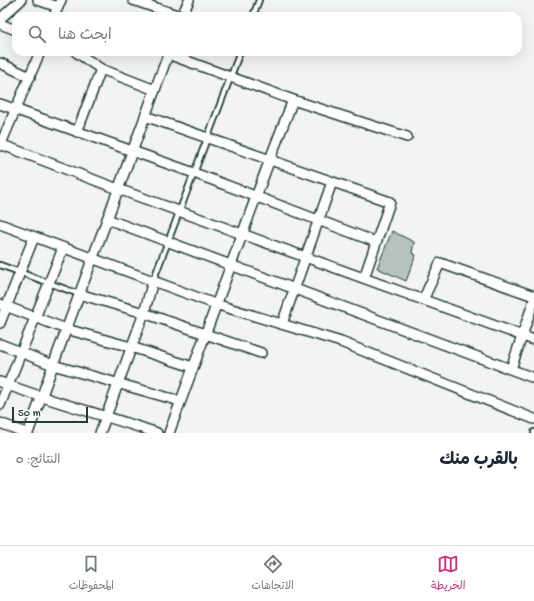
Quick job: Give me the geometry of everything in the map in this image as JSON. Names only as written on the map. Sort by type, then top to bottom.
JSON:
[{"type":"street","points":[[0,19],[21,0]]},
{"type":"street","points":[[38,0],[59,3]]},
{"type":"street","points":[[133,0],[169,12]]},
{"type":"street","points":[[183,12],[189,0]]},
{"type":"street","points":[[0,24],[12,28]]},
{"type":"street","points":[[38,56],[0,144],[118,189],[534,340]]},
{"type":"street","points":[[82,56],[101,69],[155,90]]},
{"type":"street","points":[[0,423],[27,433],[168,56]]},
{"type":"street","points":[[177,56],[293,100],[407,137]]},
{"type":"street","points":[[0,63],[30,77]]},
{"type":"street","points":[[77,132],[101,69]]},
{"type":"street","points":[[168,433],[215,304],[293,100]]},
{"type":"street","points":[[0,104],[194,173],[256,198],[376,242]]},
{"type":"street","points":[[146,116],[390,202],[364,278]]},
{"type":"street","points":[[282,324],[332,182]]},
{"type":"street","points":[[107,219],[534,378]]},
{"type":"street","points":[[0,224],[215,304],[341,342],[534,419]]},
{"type":"street","points":[[0,323],[3,305],[20,272],[34,237]]},
{"type":"street","points":[[0,405],[4,384],[21,352],[63,248]]},
{"type":"street","points":[[423,300],[440,263],[534,296]]},
{"type":"street","points":[[100,433],[144,313],[153,281]]},
{"type":"street","points":[[80,294],[144,313],[204,335],[261,353]]},
{"type":"street","points":[[511,370],[534,300]]},
{"type":"street","points":[[3,305],[66,329],[131,346],[192,367]]},
{"type":"street","points":[[0,344],[53,365],[118,382],[180,401]]},
{"type":"street","points":[[4,384],[41,398],[106,416],[157,433]]},
{"type":"lane","points":[[254,12],[259,0]]},
{"type":"lane","points":[[153,281],[238,56]]},
{"type":"lane","points":[[0,265],[80,294]]},
{"type":"building","points":[[392,231],[414,242],[412,253],[416,255],[406,281],[377,268]]}]
